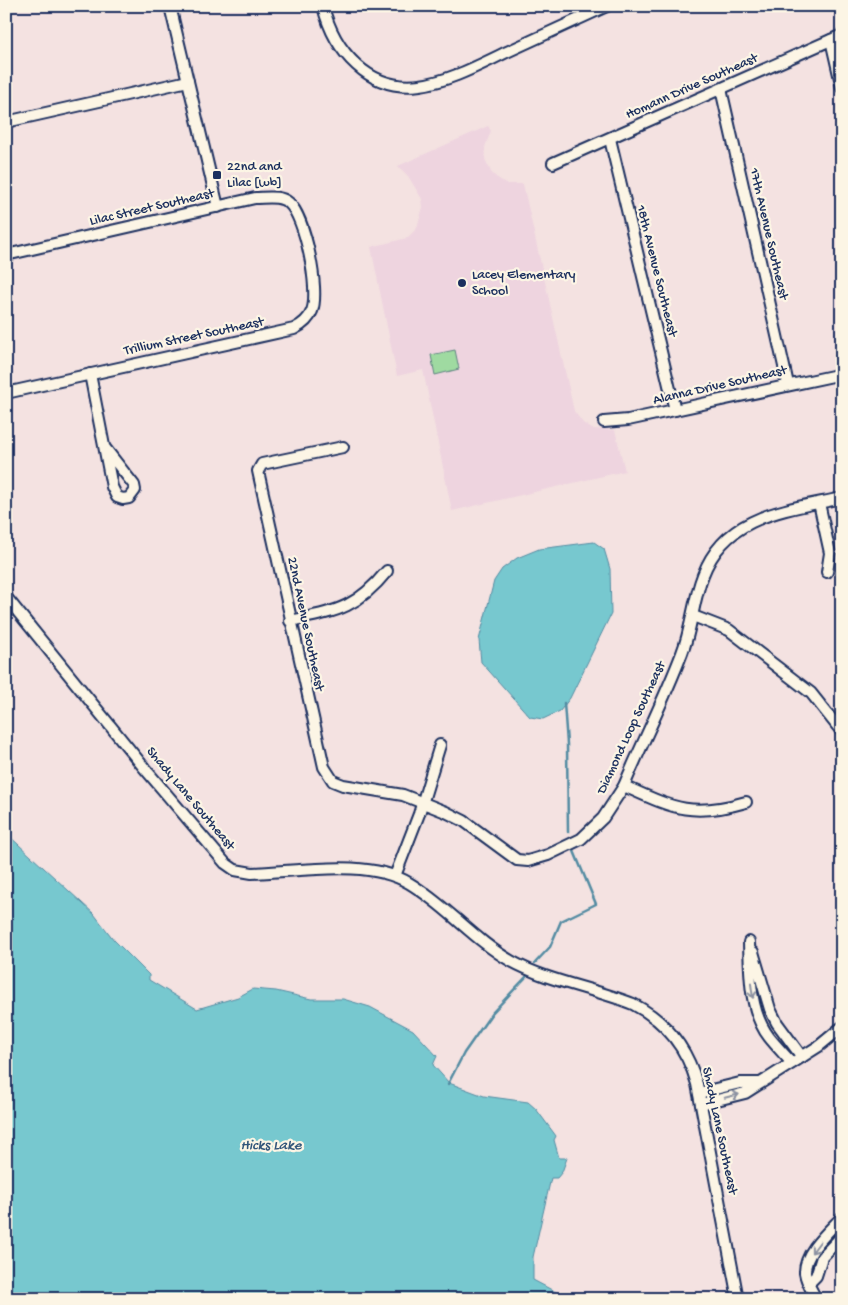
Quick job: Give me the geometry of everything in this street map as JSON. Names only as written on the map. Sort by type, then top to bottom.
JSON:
[{"type":"street","points":[[170,6],[218,207]]},
{"type":"street","points":[[323,6],[327,22],[344,54],[355,66],[385,81],[402,85],[419,85],[449,77],[600,8]]},
{"type":"street","name":"Homann Drive Southeast","points":[[553,163],[842,35]]},
{"type":"street","points":[[831,40],[842,88]]},
{"type":"street","points":[[6,122],[188,81]]},
{"type":"street","name":"17th Avenue Southeast","points":[[721,89],[788,384]]},
{"type":"street","name":"18th Avenue Southeast","points":[[610,139],[675,410]]},
{"type":"street","name":"Lilac Street Southeast","points":[[6,255],[255,198],[276,197],[288,202],[298,216],[306,243]]},
{"type":"street","name":"Trillium Street Southeast","points":[[6,393],[298,327],[311,314],[315,296],[306,243]]},
{"type":"street","points":[[90,374],[105,448]]},
{"type":"street","name":"Alanna Drive Southeast","points":[[604,422],[628,420],[788,384],[842,374]]},
{"type":"street","name":"22nd Avenue Southeast","points":[[333,780],[324,767],[258,471],[262,464],[343,447]]},
{"type":"street","name":"Diamond Loop Southeast","points":[[333,780],[352,788],[403,795],[423,801],[464,821],[517,860],[528,861],[548,855],[581,839],[603,818],[624,786],[683,652],[697,593],[710,559],[731,535],[755,519],[770,513],[842,498]]},
{"type":"street","points":[[819,503],[830,553],[828,572]]},
{"type":"street","points":[[290,621],[334,612],[347,607],[360,600],[387,571]]},
{"type":"street","name":"Shady Lane Southeast","points":[[6,596],[146,770],[225,863],[235,870],[252,874],[361,870],[395,876],[421,891],[510,960],[546,975],[622,999],[646,1010],[670,1031],[680,1044],[693,1071],[699,1093],[738,1299]]},
{"type":"street","points":[[693,616],[729,630],[811,693],[842,732]]},
{"type":"street","points":[[395,876],[423,801],[440,745]]},
{"type":"street","points":[[624,786],[683,810],[713,810],[746,802]]},
{"type":"street","points":[[792,1063],[768,1036],[759,1017],[752,996],[749,942],[770,1009],[777,1023],[802,1057]]},
{"type":"street","points":[[701,1104],[745,1093],[802,1057],[842,1027]]},
{"type":"street","points":[[699,1093],[740,1083],[761,1083]]},
{"type":"street","points":[[816,1299],[805,1273],[810,1256],[842,1217]]},
{"type":"street","points":[[809,1284],[816,1276],[822,1258],[842,1236]]},
{"type":"shaded area","name":"Lacey Elementary School","points":[[488,126],[491,131],[485,147],[485,159],[491,172],[507,184],[523,184],[574,411],[583,423],[592,429],[615,430],[625,471],[452,511],[423,370],[397,376],[371,247],[407,238],[417,228],[423,207],[422,199],[408,176],[398,166]]},
{"type":"green space","points":[[455,350],[459,369],[435,375],[431,355]]},
{"type":"water","points":[[594,542],[604,549],[610,569],[611,614],[570,698],[560,711],[543,719],[530,717],[481,662],[479,640],[494,581],[502,569],[517,558],[539,549]]},
{"type":"water","name":"Hicks Lake","points":[[6,833],[94,914],[114,940],[149,975],[149,980],[197,1009],[238,997],[253,989],[276,991],[311,999],[343,999],[370,1007],[413,1030],[437,1056],[433,1065],[449,1083],[484,1096],[528,1102],[536,1109],[556,1136],[554,1140],[559,1158],[567,1158],[562,1172],[557,1178],[551,1178],[533,1257],[533,1280],[569,1299],[6,1299]]},
{"type":"waterway","points":[[564,703],[567,744],[568,832]]},
{"type":"waterway","points":[[535,963],[550,947],[561,921],[596,904],[574,851]]},
{"type":"waterway","points":[[448,1084],[464,1053],[492,1013],[527,976]]},
{"type":"place","name":"22nd and Lilac [wb]","points":[[217,175]]},
{"type":"place","name":"Lacey Elementary School","points":[[462,283]]}]
